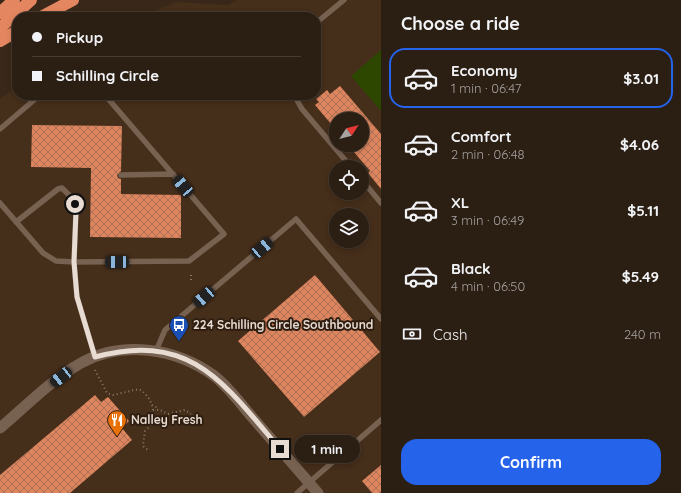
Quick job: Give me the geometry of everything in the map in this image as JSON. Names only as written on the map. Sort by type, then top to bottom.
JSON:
[{"type":"highway","points":[[0,12],[14,0]]},
{"type":"highway","points":[[18,12],[31,0]]},
{"type":"highway","points":[[50,12],[74,0]]},
{"type":"highway","points":[[0,28],[12,17]]},
{"type":"highway","points":[[0,41],[12,34]]},
{"type":"street","points":[[0,428],[69,371],[95,357],[122,350],[139,349],[156,351],[184,358],[214,376],[231,392],[318,493]]},
{"type":"lane","points":[[321,19],[344,0]]},
{"type":"lane","points":[[0,128],[34,100]]},
{"type":"lane","points":[[0,203],[43,253],[56,261],[189,260],[224,234],[109,100]]},
{"type":"lane","points":[[297,100],[302,109],[345,160]]},
{"type":"lane","points":[[121,174],[173,174]]},
{"type":"lane","points":[[16,222],[53,192],[62,188],[72,198],[76,211],[74,262],[77,297],[95,357]]},
{"type":"lane","points":[[369,188],[381,203]]},
{"type":"lane","points":[[156,351],[165,330],[296,219],[381,319]]},
{"type":"lane","points":[[297,493],[381,420]]},
{"type":"path","points":[[191,274],[191,280]]},
{"type":"path","points":[[95,370],[106,393],[114,395],[139,389],[152,405],[168,414],[185,410],[191,414]]},
{"type":"path","points":[[148,451],[144,446],[145,431],[150,426],[153,410],[152,405]]},
{"type":"path","points":[[153,410],[160,410]]},
{"type":"shaded area","points":[[237,0],[381,0],[381,493],[0,493],[0,99],[12,90],[12,100],[321,100],[321,12],[154,12],[175,2],[228,5]]},
{"type":"green space","points":[[381,50],[381,111],[351,76]]},
{"type":"building","points":[[340,86],[362,112],[329,112],[329,122],[315,105],[319,102],[317,100],[321,100],[321,95],[327,90],[330,94]]},
{"type":"building","points":[[369,120],[381,134],[381,189],[369,174],[369,160],[361,160],[354,152],[369,152]]},
{"type":"building","points":[[32,125],[122,126],[121,171],[117,175],[118,178],[121,179],[121,194],[181,195],[181,238],[90,237],[91,168],[31,167]]},
{"type":"building","points":[[315,275],[380,352],[304,417],[238,341]]},
{"type":"building","points":[[95,395],[101,402],[108,397],[129,421],[122,428],[132,440],[70,493],[0,493],[0,475]]},
{"type":"building","points":[[381,465],[381,493],[372,493],[362,481]]},
{"type":"place","name":"224 Schilling Circle Southbound","points":[[179,342]]},
{"type":"place","name":"Nalley Fresh","points":[[117,437]]},
{"type":"route","points":[[75,204],[74,262],[77,297],[83,322],[95,357],[122,350],[139,349],[156,351],[184,358],[198,365],[214,376],[231,392],[280,449]]}]
